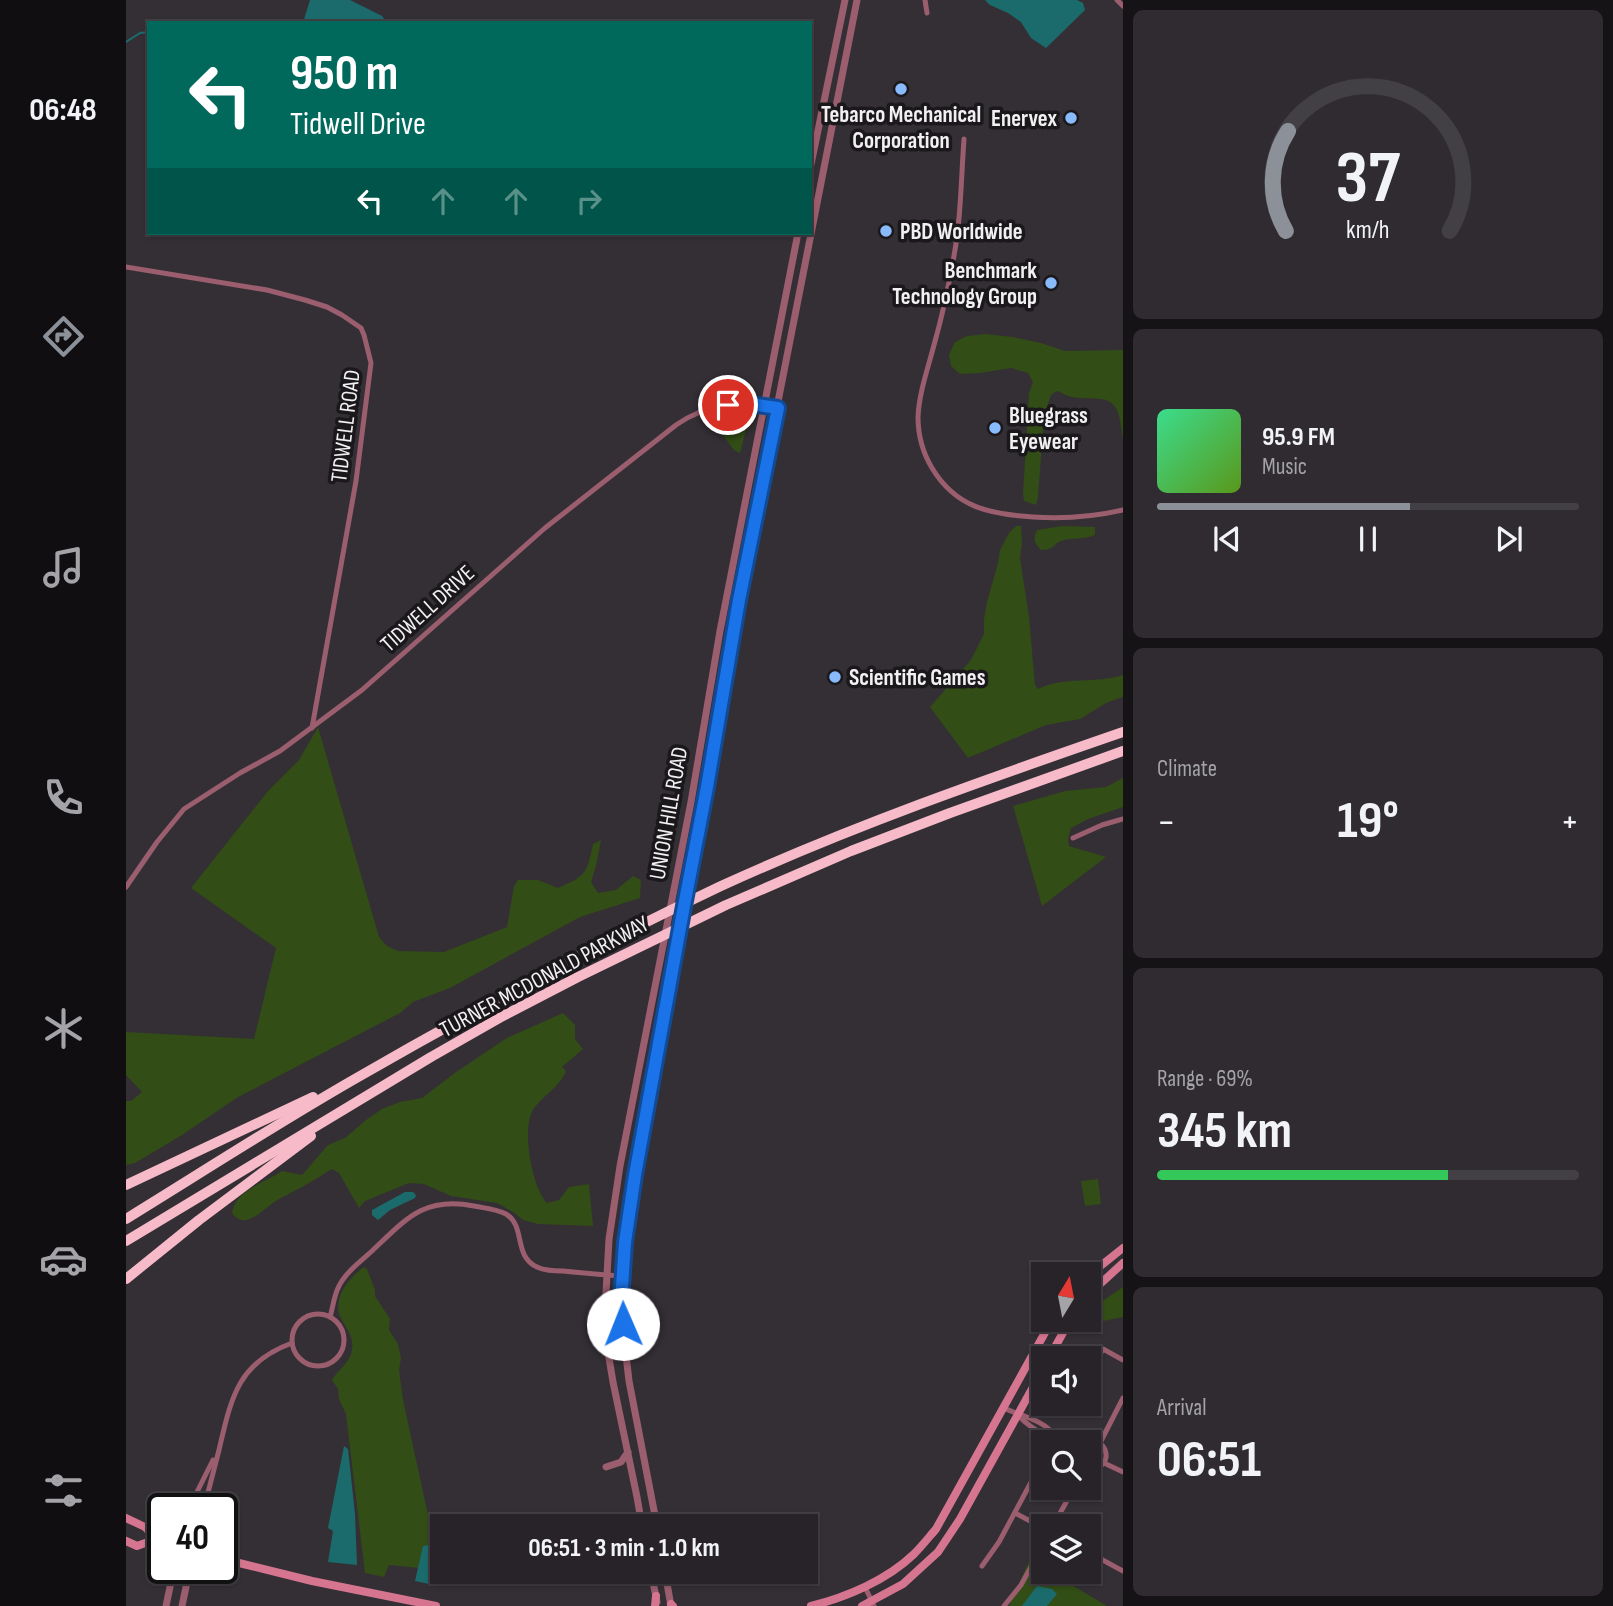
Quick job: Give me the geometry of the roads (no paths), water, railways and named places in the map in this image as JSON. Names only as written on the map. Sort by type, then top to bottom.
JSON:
[{"type":"highway","name":"TURNER MCDONALD PARKWAY","points":[[126,1219],[358,1077],[532,979],[653,919],[737,880],[898,812],[1123,732]]},
{"type":"highway","name":"TURNER MCDONALD PARKWAY","points":[[126,1241],[359,1100],[531,1001],[726,905],[906,829],[1123,751]]},
{"type":"highway","points":[[126,1185],[358,1077]]},
{"type":"highway","points":[[126,1279],[199,1220],[359,1100]]},
{"type":"main road","points":[[1101,1266],[1123,1248]]},
{"type":"main road","points":[[1101,1283],[1123,1263]]},
{"type":"main road","points":[[811,1606],[848,1594],[882,1578],[913,1555],[936,1529],[1045,1332]]},
{"type":"main road","points":[[862,1606],[873,1604],[903,1584],[938,1552],[960,1519],[1031,1391]]},
{"type":"main road","points":[[126,1518],[147,1528]]},
{"type":"main road","points":[[126,1541],[137,1546],[147,1543]]},
{"type":"main road","points":[[238,1563],[312,1581],[436,1606]]},
{"type":"main road","points":[[656,1596],[656,1606]]},
{"type":"street","points":[[812,159],[845,0]]},
{"type":"street","name":"UNION HILL ROAD","points":[[812,232],[857,0]]},
{"type":"street","points":[[925,0],[927,13]]},
{"type":"street","points":[[1116,0],[1123,6]]},
{"type":"street","points":[[964,139],[954,259],[919,407],[919,428],[926,456],[937,475],[954,494],[989,511],[1024,516],[1068,517],[1123,510]]},
{"type":"street","name":"UNION HILL ROAD","points":[[640,1514],[608,1352],[606,1293],[609,1239],[620,1166],[676,883],[720,631],[798,235]]},
{"type":"street","name":"UNION HILL ROAD","points":[[655,1514],[629,1381],[621,1302],[626,1232],[739,600],[811,235]]},
{"type":"street","name":"TIDWELL ROAD","points":[[126,267],[267,290],[305,300],[342,315],[360,328],[364,335],[371,363],[359,456],[312,729]]},
{"type":"street","name":"TIDWELL DRIVE","points":[[126,887],[184,809],[280,751],[362,690],[545,528],[676,425],[713,407],[741,404],[778,408]]},
{"type":"street","points":[[1073,838],[1123,819]]},
{"type":"street","points":[[330,1317],[340,1285],[354,1268],[406,1219],[418,1211],[445,1203],[463,1203],[505,1213],[518,1227],[520,1246],[536,1267],[622,1276]]},
{"type":"street","points":[[314,1315],[330,1317],[342,1330],[344,1348],[340,1356],[325,1366],[307,1364],[295,1352],[292,1343],[295,1328],[300,1321],[314,1315]]},
{"type":"street","points":[[208,1493],[235,1391],[264,1357],[292,1343]]},
{"type":"street","points":[[1101,1353],[1103,1349],[1123,1360]]},
{"type":"street","points":[[1101,1441],[1123,1398]]},
{"type":"street","points":[[1004,1408],[1050,1430]]},
{"type":"street","points":[[1101,1444],[1106,1452],[1101,1466]]},
{"type":"street","points":[[196,1493],[219,1448]]},
{"type":"street","points":[[628,1451],[621,1462],[606,1467],[621,1468],[632,1475]]},
{"type":"street","points":[[1104,1462],[1123,1472]]},
{"type":"street","points":[[982,1566],[999,1542],[1031,1482]]},
{"type":"street","points":[[1015,1513],[1031,1522]]},
{"type":"street","points":[[1101,1559],[1123,1571]]},
{"type":"street","points":[[1004,1606],[1031,1567]]},
{"type":"street","points":[[166,1606],[171,1584]]},
{"type":"street","points":[[182,1606],[187,1584]]},
{"type":"street","points":[[654,1584],[656,1596]]},
{"type":"street","points":[[668,1584],[672,1605]]},
{"type":"street","points":[[864,1586],[873,1604]]},
{"type":"water","points":[[310,0],[350,0],[382,16],[386,21],[304,21]]},
{"type":"water","points":[[985,0],[1077,0],[1083,3],[1085,10],[1046,48],[1031,38],[1021,22]]},
{"type":"water","points":[[405,1192],[413,1192],[415,1198],[390,1210],[378,1220],[372,1215],[372,1210]]},
{"type":"water","points":[[344,1446],[348,1449],[357,1565],[328,1562],[333,1531],[328,1528]]},
{"type":"water","points":[[429,1545],[430,1548],[430,1584],[434,1585],[415,1581],[423,1546]]},
{"type":"water","points":[[1037,1586],[1052,1589],[1057,1594],[1047,1606],[1022,1606]]},
{"type":"waterway","points":[[126,42],[140,33],[147,32]]},
{"type":"place","name":"Tebarco Mechanical Corporation","points":[[901,89]]},
{"type":"place","name":"Enervex","points":[[1071,118]]},
{"type":"place","name":"PBD Worldwide","points":[[886,231]]},
{"type":"place","name":"Benchmark Technology Group","points":[[1051,283]]},
{"type":"place","name":"Bluegrass Eyewear","points":[[995,428]]},
{"type":"place","name":"Scientific Games","points":[[835,677]]}]
